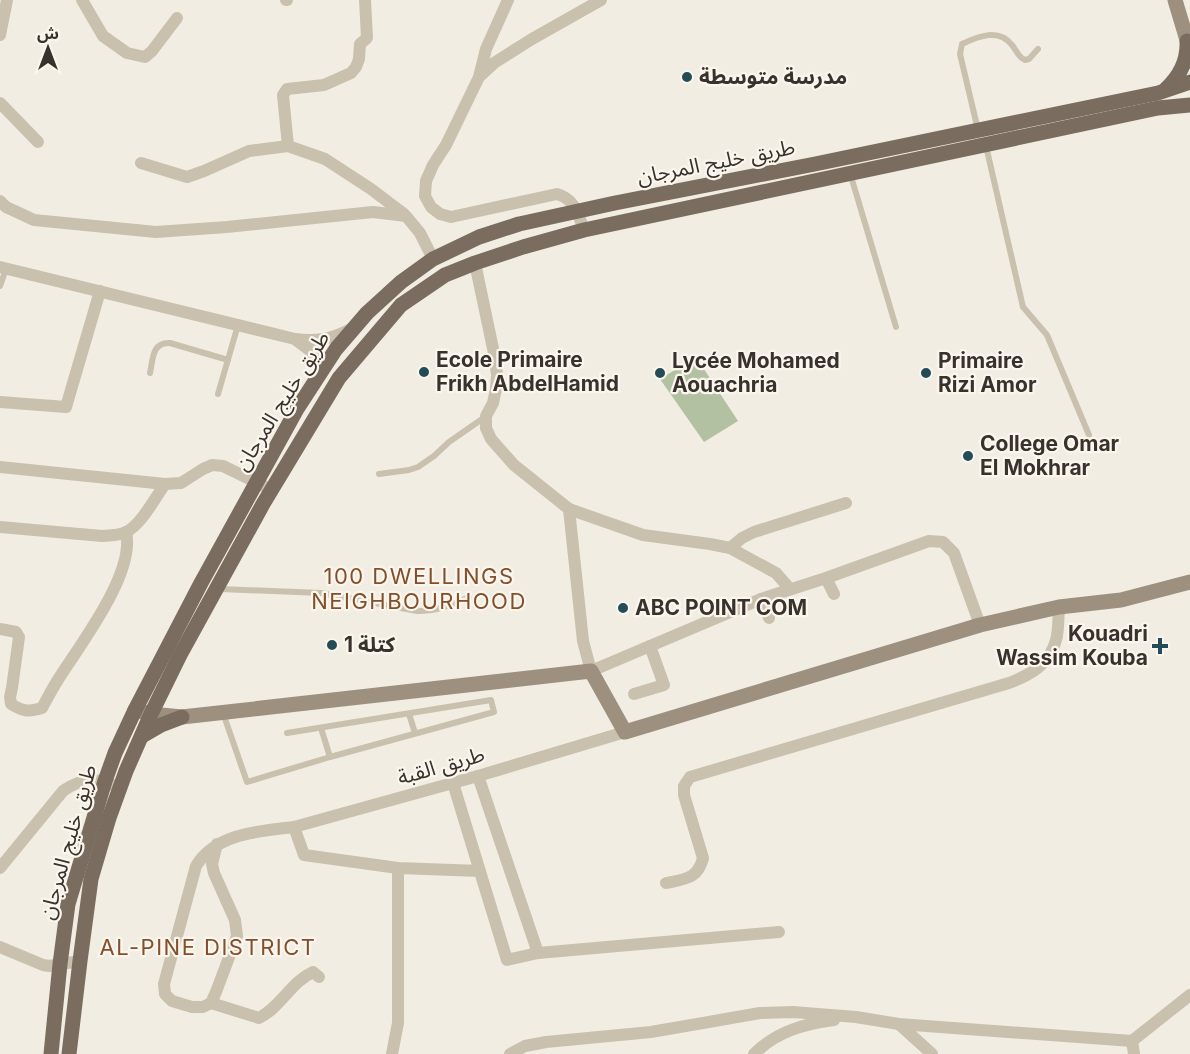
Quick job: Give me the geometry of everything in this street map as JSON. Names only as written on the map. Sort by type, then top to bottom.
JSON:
[{"type":"main road","points":[[1189,46],[1182,70],[1158,101],[1190,115]]},
{"type":"main road","name":"طريق خليج المرجان","points":[[69,1054],[91,879],[109,818],[151,714],[180,655],[271,490],[339,378],[401,305],[445,275],[523,247],[584,230],[985,144],[1158,101],[1190,82]]},
{"type":"main road","name":"طريق خليج المرجان","points":[[51,1054],[68,904],[115,753],[201,583],[297,409],[336,349],[367,313],[401,282],[433,259],[479,237],[519,224],[978,130],[1158,101],[1190,105]]},
{"type":"main road","points":[[815,164],[819,180]]},
{"type":"main road","points":[[356,326],[370,339]]},
{"type":"main road","points":[[161,695],[169,709],[182,717]]},
{"type":"main road","points":[[142,736],[182,717]]},
{"type":"street","points":[[82,0],[103,36],[128,53],[145,57],[177,18]]},
{"type":"street","points":[[288,146],[284,91],[324,85],[351,73],[359,59],[360,44],[367,38],[365,0]]},
{"type":"street","points":[[508,0],[486,49],[479,77],[426,181],[425,196],[431,207],[440,214],[451,217],[557,194],[571,201],[578,212],[584,230]]},
{"type":"street","points":[[479,77],[494,63],[532,39],[601,0]]},
{"type":"street","points":[[1175,0],[1189,46]]},
{"type":"street","points":[[0,35],[4,3]]},
{"type":"street","points":[[0,103],[38,142]]},
{"type":"street","points":[[141,163],[187,177],[249,151],[288,146],[325,159],[371,189],[406,216],[420,233],[433,259]]},
{"type":"street","points":[[0,201],[6,207],[34,220],[156,232],[373,212],[406,216]]},
{"type":"street","points":[[475,263],[497,375],[493,403],[486,417],[486,428],[491,439],[514,465],[569,509],[644,536],[730,548],[776,573],[790,589]]},
{"type":"street","points":[[3,268],[295,339],[311,341],[324,339],[337,336],[356,326]]},
{"type":"street","points":[[0,402],[66,407],[100,291]]},
{"type":"street","points":[[295,339],[312,352],[324,368]]},
{"type":"street","points":[[0,467],[165,484],[181,483],[212,465],[223,466],[271,490]]},
{"type":"street","points":[[0,527],[102,536],[116,535],[126,532],[137,523],[165,484]]},
{"type":"street","points":[[730,548],[754,532],[846,503]]},
{"type":"street","points":[[569,509],[583,641],[591,671],[625,732],[980,625],[1059,607],[1121,600],[1190,582]]},
{"type":"street","points":[[0,629],[16,633],[19,637],[10,697],[11,704],[20,710],[29,711],[42,708],[103,609],[118,579],[128,550],[126,532]]},
{"type":"street","points":[[135,710],[182,717],[591,671],[761,599],[929,541],[944,542],[954,553],[980,625]]},
{"type":"street","points":[[826,578],[834,594]]},
{"type":"street","points":[[761,599],[769,618]]},
{"type":"street","points":[[666,883],[689,878],[701,866],[703,858],[684,795],[684,786],[690,777],[1027,676],[1046,661],[1056,642],[1059,607]]},
{"type":"street","points":[[634,694],[664,685],[650,646]]},
{"type":"street","name":"طريق القبة","points":[[217,844],[234,837],[265,830],[294,827],[625,732]]},
{"type":"street","points":[[478,776],[538,953]]},
{"type":"street","points":[[0,868],[70,786],[92,780],[105,781],[120,788]]},
{"type":"street","points":[[453,783],[507,960],[538,953],[779,932]]},
{"type":"street","points":[[294,827],[304,855],[398,867],[480,872]]},
{"type":"street","points":[[217,844],[212,864],[235,920],[237,936],[211,1003],[203,1007],[192,1007],[171,1001],[165,994],[164,984],[196,866],[202,855],[217,844]]},
{"type":"street","points":[[392,1054],[398,1023],[398,867]]},
{"type":"street","points":[[0,947],[43,965],[80,961]]},
{"type":"street","points":[[211,1003],[259,1018],[268,1013],[304,976],[313,972],[319,977]]},
{"type":"street","points":[[510,1054],[525,1046],[546,1042],[651,1032],[760,1013],[793,1012],[856,1017],[899,1024],[1132,1041],[1190,995]]},
{"type":"street","points":[[754,1054],[773,1037],[792,1029],[814,1023],[856,1017]]},
{"type":"street","points":[[899,1024],[932,1054]]},
{"type":"street","points":[[1132,1041],[1134,1054]]},
{"type":"lane","points":[[978,130],[960,54],[962,44],[992,34],[1005,38],[1020,58],[1025,60],[1029,59],[1038,49]]},
{"type":"lane","points":[[985,144],[1023,307],[1047,335],[1089,435]]},
{"type":"lane","points":[[850,173],[896,327]]},
{"type":"lane","points":[[0,286],[3,268]]},
{"type":"lane","points":[[218,394],[238,325]]},
{"type":"lane","points":[[150,373],[154,351],[159,344],[163,343],[228,360]]},
{"type":"lane","points":[[380,474],[418,467],[486,417]]},
{"type":"lane","points":[[201,583],[217,589],[321,594],[417,611],[441,609],[469,597]]},
{"type":"lane","points":[[223,713],[247,782],[494,712],[490,700],[287,733]]},
{"type":"lane","points":[[409,714],[415,734]]},
{"type":"lane","points":[[321,728],[330,757]]},
{"type":"green space","points":[[696,357],[738,421],[704,442],[660,379]]},
{"type":"place","name":"مدرسة متوسطة","points":[[687,77]]},
{"type":"place","name":"Ecole Primaire Frikh AbdelHamid","points":[[424,372]]},
{"type":"place","name":"Lycée Mohamed Aouachria","points":[[660,373]]},
{"type":"place","name":"Primaire Rizi Amor","points":[[926,373]]},
{"type":"place","name":"College Omar El Mokhrar","points":[[968,456]]},
{"type":"place","name":"ABC POINT COM","points":[[623,608]]},
{"type":"place","name":"كتلة 1","points":[[332,645]]},
{"type":"place","name":"Kouadri Wassim Kouba","points":[[1160,646]]},
{"type":"district","name":"100 DWELLINGS NEIGHBOURHOOD","points":[[419,588]]},
{"type":"district","name":"AL-PINE DISTRICT","points":[[208,947]]}]
